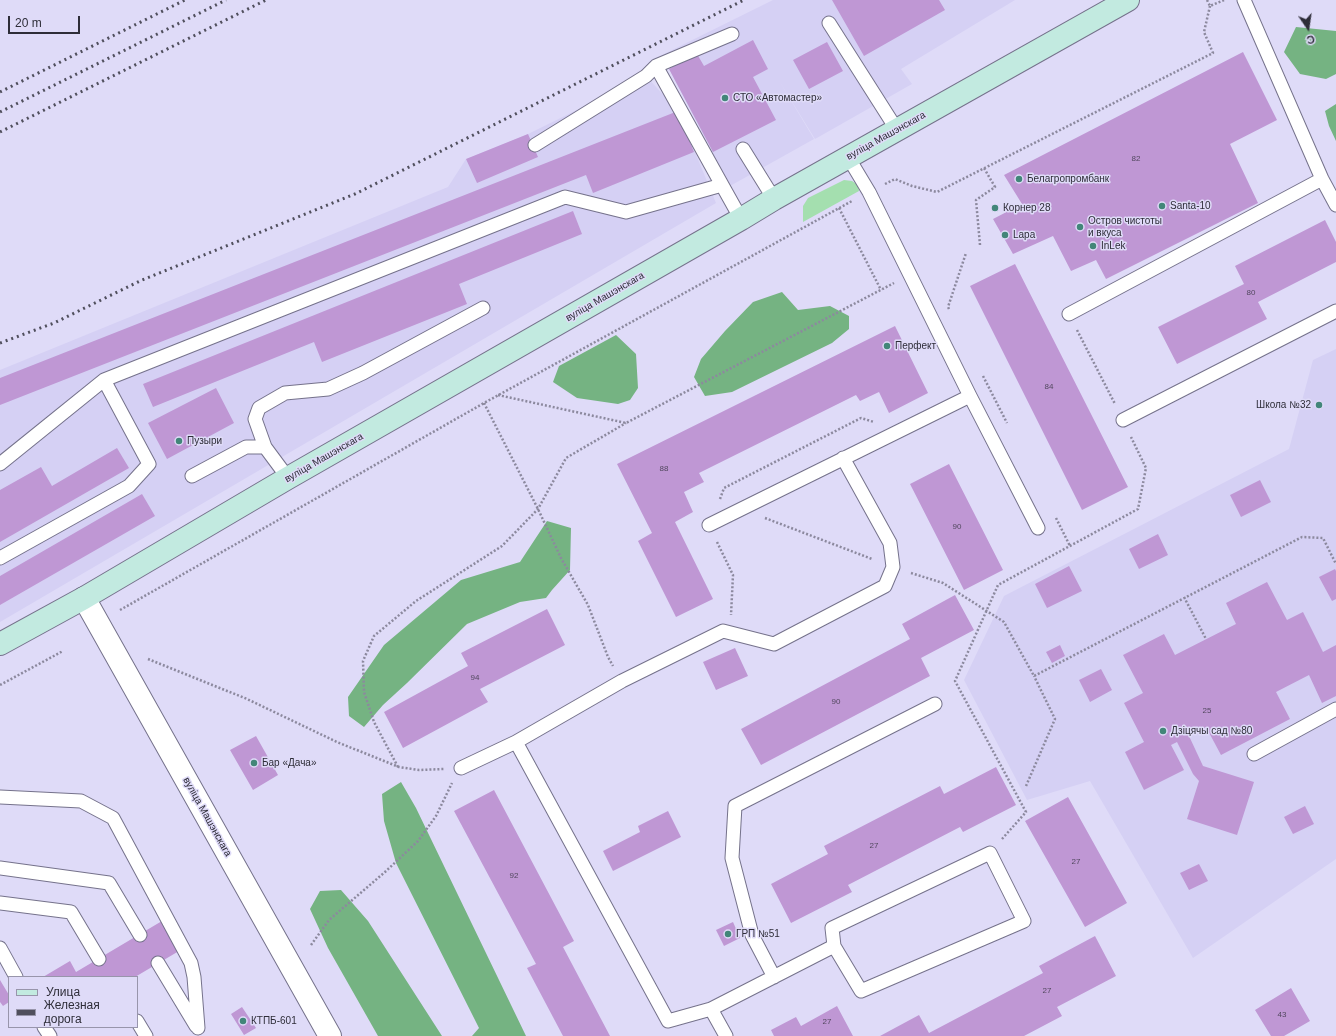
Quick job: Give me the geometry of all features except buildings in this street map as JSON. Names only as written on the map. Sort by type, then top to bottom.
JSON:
[{"type":"main road","name":"вуліца Машэнскага","points":[[0,644],[84,598],[288,478],[774,199],[1128,0]]},
{"type":"street","name":"вуліца Машэнскага","points":[[84,598],[330,1036]]},
{"type":"lane","points":[[1244,0],[1322,179],[1336,205]]},
{"type":"lane","points":[[829,23],[897,130]]},
{"type":"lane","points":[[535,145],[646,76],[656,66],[732,34]]},
{"type":"lane","points":[[656,66],[741,219]]},
{"type":"lane","points":[[743,149],[774,199]]},
{"type":"lane","points":[[848,157],[869,192],[970,396],[1038,528]]},
{"type":"lane","points":[[1069,314],[1322,179]]},
{"type":"lane","points":[[0,464],[104,380],[565,197],[626,212],[722,184]]},
{"type":"lane","points":[[288,478],[265,448],[255,419],[259,408],[285,393],[328,389],[363,373],[483,308]]},
{"type":"lane","points":[[1123,420],[1336,311]]},
{"type":"lane","points":[[0,558],[129,486],[149,464],[104,380]]},
{"type":"lane","points":[[709,525],[970,396]]},
{"type":"lane","points":[[192,476],[246,447],[265,448]]},
{"type":"lane","points":[[461,768],[516,742],[622,680],[722,632],[774,644],[885,586],[893,567],[890,543],[843,458]]},
{"type":"lane","points":[[774,976],[752,935],[732,858],[735,806],[935,704]]},
{"type":"lane","points":[[1254,754],[1336,709]]},
{"type":"lane","points":[[516,742],[668,1021],[711,1009],[834,946]]},
{"type":"lane","points":[[0,797],[81,801],[113,818],[191,963],[200,1032]]},
{"type":"lane","points":[[990,853],[1024,921],[861,991],[834,946],[832,928],[990,853]]},
{"type":"lane","points":[[0,868],[109,884],[140,934]]},
{"type":"lane","points":[[0,903],[71,912],[100,959]]},
{"type":"lane","points":[[0,948],[15,976]]},
{"type":"lane","points":[[158,963],[200,1032]]},
{"type":"lane","points":[[711,1009],[726,1036]]},
{"type":"lane","points":[[138,1023],[146,1036]]},
{"type":"path","points":[[120,610],[497,395],[869,192],[895,179],[912,186],[938,192],[1213,53],[1204,32],[1210,6],[1206,0]]},
{"type":"path","points":[[1210,6],[1224,0]]},
{"type":"path","points":[[980,245],[976,200],[996,187],[984,168]]},
{"type":"path","points":[[839,208],[881,290]]},
{"type":"path","points":[[952,314],[948,307],[966,253]]},
{"type":"path","points":[[398,767],[374,722],[364,692],[363,661],[374,636],[416,601],[502,546],[538,509],[566,458],[626,422],[910,275]]},
{"type":"path","points":[[990,853],[1026,812],[955,681],[998,585],[1138,509],[1146,468],[1069,314]]},
{"type":"path","points":[[980,370],[1009,427]]},
{"type":"path","points":[[497,395],[626,422]]},
{"type":"path","points":[[484,403],[538,509],[561,558],[588,605],[608,657],[622,680]]},
{"type":"path","points":[[741,509],[893,567],[943,583],[1004,622],[1034,676],[1054,718],[1026,786]]},
{"type":"path","points":[[1056,518],[1070,546]]},
{"type":"path","points":[[1034,676],[1302,537],[1322,538],[1336,564]]},
{"type":"path","points":[[1184,598],[1206,639]]},
{"type":"path","points":[[0,685],[63,650]]},
{"type":"path","points":[[148,659],[247,699],[337,742],[398,767],[419,770],[461,768]]},
{"type":"path","points":[[311,945],[329,920],[385,872],[418,841],[436,816],[461,768]]},
{"type":"shaded area","points":[[773,0],[1015,0],[901,69],[912,84],[815,139],[778,79],[814,139],[730,186],[669,69],[660,56]]},
{"type":"shaded area","points":[[646,76],[678,111],[716,203],[0,622],[0,370],[448,187],[466,159],[528,134]]},
{"type":"shaded area","name":"Дзіцячы сад №80","points":[[1336,349],[1336,859],[1193,958],[1090,781],[1027,800],[964,680],[1004,596],[1289,449],[1313,360]]},
{"type":"green space","points":[[1296,27],[1336,31],[1336,74],[1326,79],[1300,74],[1284,52]]},
{"type":"green space","points":[[1336,104],[1336,141],[1329,126],[1325,111]]},
{"type":"green space","points":[[844,180],[852,181],[858,185],[859,191],[803,222],[803,206],[808,198]]},
{"type":"green space","points":[[782,292],[798,310],[830,306],[849,316],[849,329],[832,343],[732,392],[705,396],[694,377],[701,359],[753,302]]},
{"type":"green space","points":[[616,335],[636,354],[638,388],[630,400],[618,404],[577,398],[553,382],[559,366]]},
{"type":"green space","points":[[547,521],[571,528],[570,570],[546,598],[520,602],[467,624],[383,705],[364,727],[349,716],[348,697],[384,645],[461,580],[520,562]]},
{"type":"green space","points":[[401,782],[416,808],[526,1036],[472,1036],[479,1028],[396,863],[384,821],[382,794]]},
{"type":"green space","points":[[341,890],[368,921],[442,1036],[378,1036],[328,948],[310,909],[320,891]]},
{"type":"railway","points":[[0,92],[185,0]]},
{"type":"railway","points":[[0,112],[226,0]]},
{"type":"railway","points":[[0,132],[266,0]]},
{"type":"railway","points":[[0,343],[54,323],[142,280],[355,194],[744,0]]},
{"type":"place","name":"СТО «Автомастер»","points":[[725,98]]},
{"type":"place","name":"Белагропромбанк","points":[[1019,179]]},
{"type":"place","name":"Santa-10","points":[[1162,206]]},
{"type":"place","name":"Корнер 28","points":[[995,208]]},
{"type":"place","name":"Остров чистоты и вкуса","points":[[1080,227]]},
{"type":"place","name":"Lapa","points":[[1005,235]]},
{"type":"place","name":"InLek","points":[[1093,246]]},
{"type":"place","name":"Перфект","points":[[887,346]]},
{"type":"place","name":"Школа №32","points":[[1319,405]]},
{"type":"place","name":"Пузыри","points":[[179,441]]},
{"type":"place","name":"Дзіцячы сад №80","points":[[1163,731]]},
{"type":"place","name":"Бар «Дача»","points":[[254,763]]},
{"type":"place","name":"ГРП №51","points":[[728,934]]},
{"type":"place","name":"КТПБ-601","points":[[243,1021]]}]
